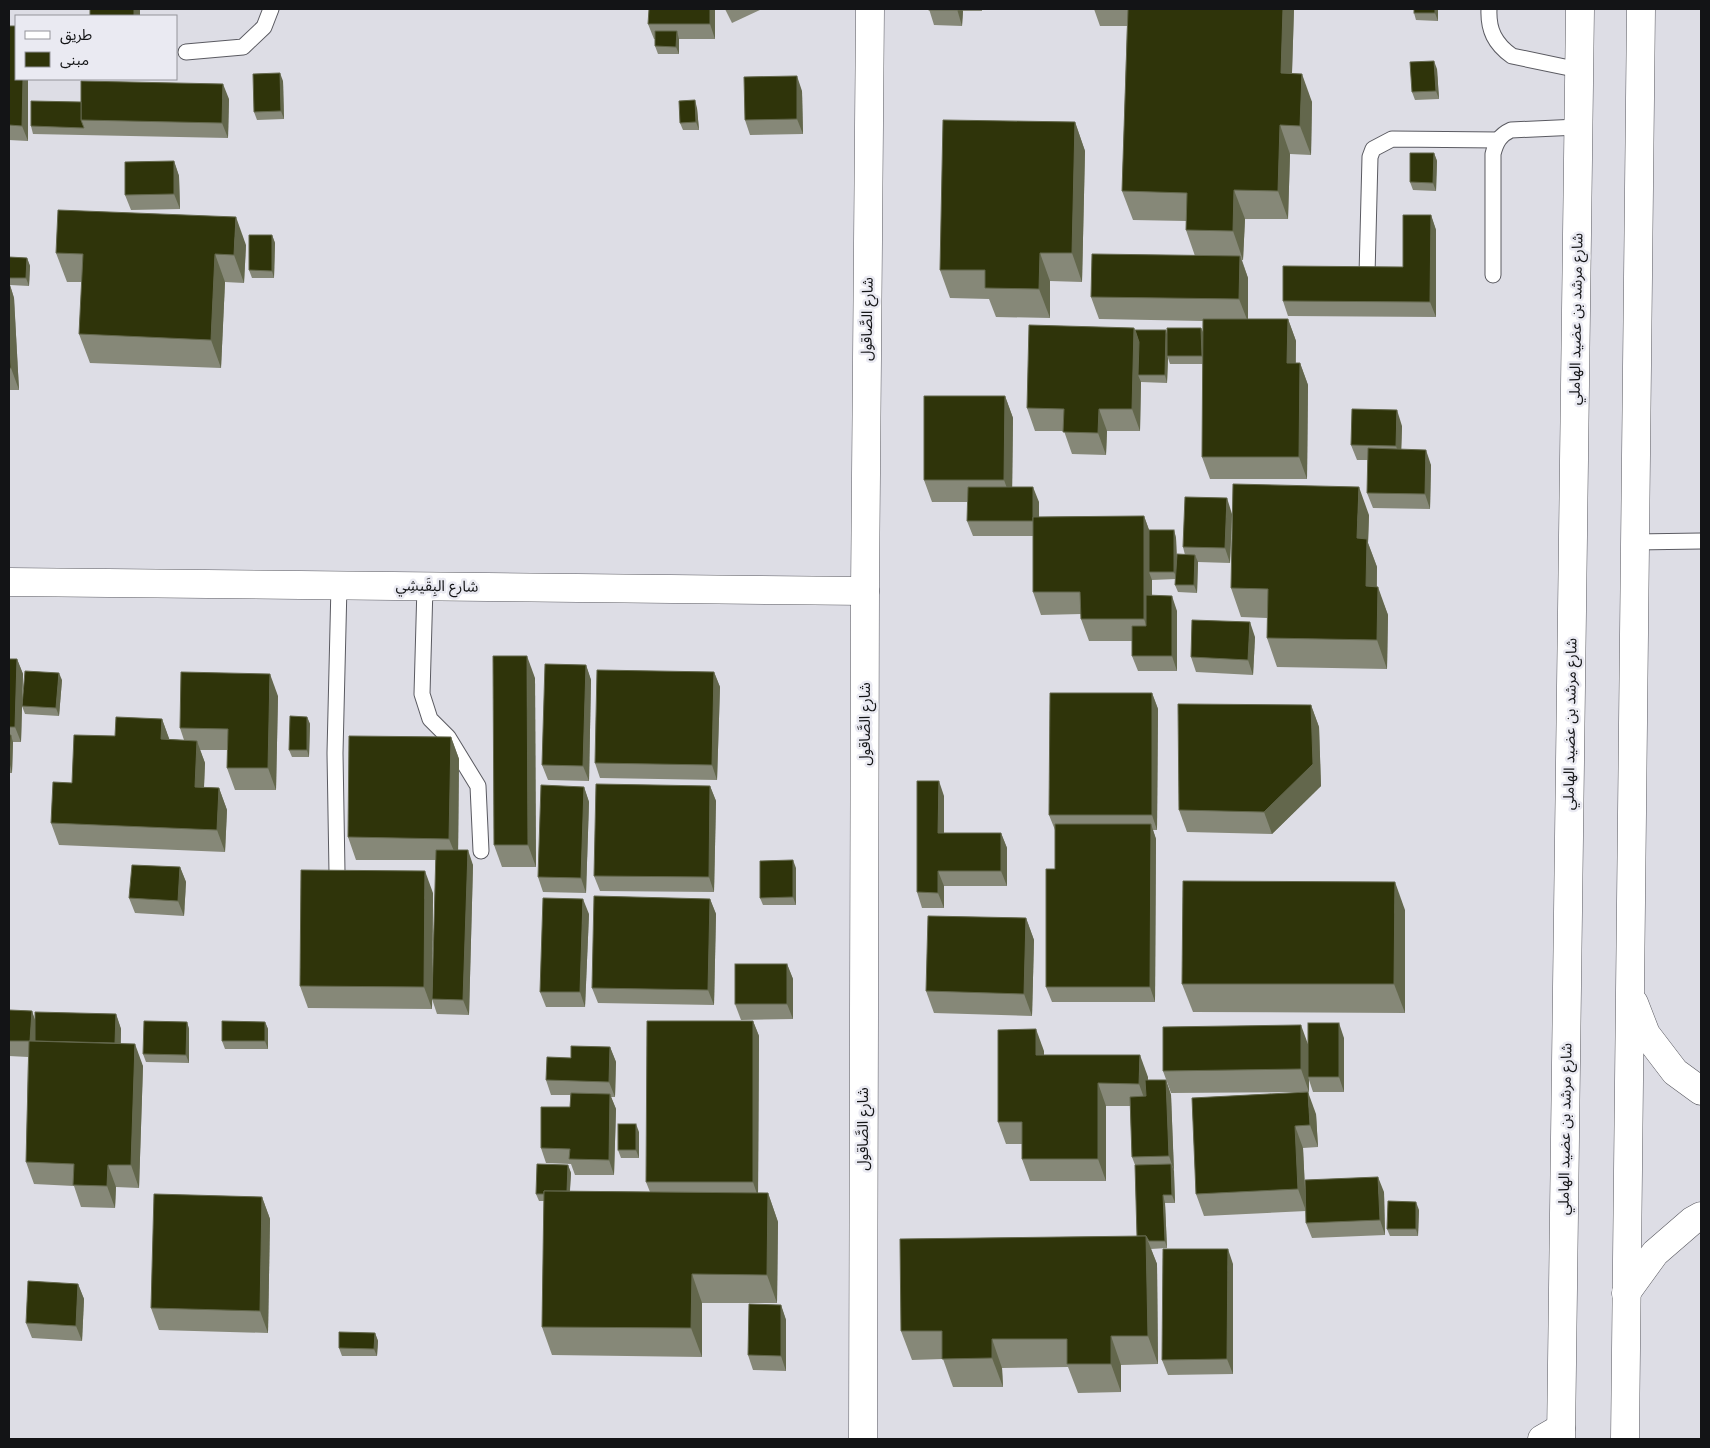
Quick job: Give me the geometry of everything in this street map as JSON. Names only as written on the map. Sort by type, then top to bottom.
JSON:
[{"type":"street","name":"شارع الصَّاقول","points":[[862,1439],[865,591],[870,9]]},
{"type":"street","name":"شارع مرشد بن عضيد الهاملي","points":[[1555,1436],[1580,9]]},
{"type":"street","points":[[1625,1439],[1641,9]]},
{"type":"street","name":"شارع البِقَيشِي","points":[[9,582],[865,591]]},
{"type":"street","points":[[1629,989],[1646,1034],[1675,1072],[1701,1091]]},
{"type":"street","points":[[1626,1293],[1655,1253],[1692,1221],[1701,1216]]},
{"type":"lane","points":[[186,52],[243,47],[264,27],[271,9]]},
{"type":"lane","points":[[1489,9],[1489,20],[1496,42],[1503,50],[1512,56],[1579,70]]},
{"type":"lane","points":[[1493,275],[1493,154],[1498,140],[1511,130],[1578,128]]},
{"type":"lane","points":[[1367,275],[1370,157],[1373,149],[1385,141],[1402,138],[1498,140]]},
{"type":"lane","points":[[1635,542],[1701,541]]},
{"type":"lane","points":[[338,872],[335,753],[339,585]]},
{"type":"lane","points":[[425,586],[422,694],[430,719],[448,737],[478,786],[482,851]]},
{"type":"building","points":[[90,9],[134,9],[134,15],[90,15]]},
{"type":"building","points":[[649,9],[710,9],[710,24],[648,24]]},
{"type":"building","points":[[957,9],[957,10],[929,10]]},
{"type":"building","points":[[1128,9],[1283,9],[1281,73],[1302,74],[1300,126],[1280,125],[1278,191],[1234,190],[1233,231],[1186,230],[1187,193],[1122,191]]},
{"type":"building","points":[[1414,9],[1435,9],[1435,13],[1414,13]]},
{"type":"building","points":[[9,26],[15,26],[15,80],[23,80],[22,126],[9,125]]},
{"type":"building","points":[[655,31],[677,31],[676,47],[655,46]]},
{"type":"building","points":[[1434,61],[1436,91],[1412,92],[1410,62]]},
{"type":"building","points":[[280,73],[281,111],[254,112],[253,74]]},
{"type":"building","points":[[797,76],[797,119],[745,120],[744,77]]},
{"type":"building","points":[[81,81],[223,84],[222,123],[81,120]]},
{"type":"building","points":[[695,100],[696,122],[680,123],[679,101]]},
{"type":"building","points":[[31,101],[81,102],[81,120],[84,128],[31,126]]},
{"type":"building","points":[[943,120],[1075,122],[1072,253],[1040,253],[1039,289],[985,288],[985,270],[940,270]]},
{"type":"building","points":[[1410,153],[1434,153],[1433,183],[1410,182]]},
{"type":"building","points":[[174,161],[174,194],[125,195],[125,162]]},
{"type":"building","points":[[58,210],[236,217],[234,255],[215,254],[211,340],[79,334],[83,254],[56,253]]},
{"type":"building","points":[[1403,215],[1431,215],[1430,302],[1283,301],[1283,266],[1403,267]]},
{"type":"building","points":[[249,235],[272,235],[272,271],[249,270]]},
{"type":"building","points":[[1092,254],[1240,256],[1239,299],[1091,297]]},
{"type":"building","points":[[9,257],[27,258],[26,278],[9,278]]},
{"type":"building","points":[[1203,319],[1288,319],[1287,363],[1300,363],[1299,457],[1202,457]]},
{"type":"building","points":[[9,325],[11,368],[9,368]]},
{"type":"building","points":[[1029,325],[1134,328],[1132,409],[1099,409],[1098,433],[1063,432],[1064,409],[1027,408]]},
{"type":"building","points":[[1167,328],[1201,328],[1202,356],[1167,356]]},
{"type":"building","points":[[1135,330],[1166,330],[1165,375],[1138,375],[1139,342]]},
{"type":"building","points":[[924,396],[1005,396],[1004,480],[924,480]]},
{"type":"building","points":[[1352,409],[1397,410],[1396,446],[1351,445]]},
{"type":"building","points":[[1368,448],[1426,450],[1425,494],[1367,493]]},
{"type":"building","points":[[1233,484],[1359,487],[1357,538],[1367,539],[1366,586],[1378,587],[1377,640],[1267,638],[1268,589],[1231,588]]},
{"type":"building","points":[[968,487],[1033,487],[1033,521],[967,521]]},
{"type":"building","points":[[1185,497],[1227,498],[1225,548],[1183,547]]},
{"type":"building","points":[[1144,516],[1144,619],[1081,619],[1080,592],[1033,592],[1033,517]]},
{"type":"building","points":[[1149,530],[1174,530],[1174,572],[1149,572]]},
{"type":"building","points":[[1177,554],[1195,555],[1194,585],[1175,585]]},
{"type":"building","points":[[1146,595],[1172,596],[1172,656],[1132,656],[1132,626],[1146,626]]},
{"type":"building","points":[[1192,620],[1250,622],[1248,660],[1191,657]]},
{"type":"building","points":[[493,656],[527,656],[528,845],[494,845]]},
{"type":"building","points":[[9,659],[17,659],[15,727],[9,727]]},
{"type":"building","points":[[545,664],[586,665],[583,766],[542,765]]},
{"type":"building","points":[[597,670],[714,672],[712,765],[595,763]]},
{"type":"building","points":[[25,671],[59,673],[56,708],[22,706]]},
{"type":"building","points":[[181,672],[270,674],[268,768],[227,768],[228,729],[180,728]]},
{"type":"building","points":[[1050,693],[1152,693],[1152,815],[1049,815]]},
{"type":"building","points":[[1178,704],[1311,705],[1313,764],[1264,812],[1179,810]]},
{"type":"building","points":[[290,716],[307,717],[307,750],[289,750]]},
{"type":"building","points":[[116,717],[162,719],[161,739],[197,741],[195,787],[219,788],[217,830],[51,823],[53,782],[72,783],[74,735],[115,736]]},
{"type":"building","points":[[9,735],[11,735],[10,765],[9,765]]},
{"type":"building","points":[[349,736],[451,737],[449,839],[348,837]]},
{"type":"building","points":[[917,781],[939,781],[938,833],[1001,833],[1001,871],[938,871],[938,893],[917,892]]},
{"type":"building","points":[[596,784],[710,786],[709,877],[594,876]]},
{"type":"building","points":[[541,785],[584,787],[581,878],[538,877]]},
{"type":"building","points":[[1055,824],[1151,824],[1150,987],[1046,987],[1046,869],[1055,869]]},
{"type":"building","points":[[436,850],[468,850],[463,1000],[432,999]]},
{"type":"building","points":[[793,860],[793,897],[760,898],[760,861]]},
{"type":"building","points":[[132,865],[180,867],[178,901],[129,898]]},
{"type":"building","points":[[301,870],[425,871],[424,987],[300,986]]},
{"type":"building","points":[[1183,881],[1395,882],[1394,984],[1182,984]]},
{"type":"building","points":[[594,896],[710,899],[708,990],[592,988]]},
{"type":"building","points":[[543,898],[583,899],[580,992],[540,992]]},
{"type":"building","points":[[928,916],[1026,918],[1024,994],[926,991]]},
{"type":"building","points":[[735,964],[787,964],[787,1004],[735,1004]]},
{"type":"building","points":[[9,1010],[32,1011],[30,1041],[9,1041]]},
{"type":"building","points":[[35,1012],[116,1014],[115,1043],[35,1041]]},
{"type":"building","points":[[144,1021],[187,1022],[186,1055],[143,1054]]},
{"type":"building","points":[[222,1021],[265,1022],[265,1041],[222,1041]]},
{"type":"building","points":[[647,1021],[753,1021],[753,1182],[646,1182]]},
{"type":"building","points":[[1308,1023],[1339,1023],[1339,1077],[1308,1077]]},
{"type":"building","points":[[1301,1025],[1301,1069],[1163,1071],[1163,1027]]},
{"type":"building","points":[[1036,1029],[1036,1055],[1140,1055],[1139,1084],[1098,1083],[1098,1159],[1022,1159],[1022,1122],[998,1122],[998,1030]]},
{"type":"building","points":[[29,1041],[135,1044],[131,1165],[108,1165],[107,1186],[73,1185],[74,1164],[26,1162]]},
{"type":"building","points":[[571,1046],[610,1047],[609,1082],[546,1080],[547,1057],[571,1058]]},
{"type":"building","points":[[1145,1080],[1166,1080],[1169,1156],[1132,1157],[1130,1097],[1146,1096]]},
{"type":"building","points":[[1308,1092],[1310,1125],[1295,1126],[1298,1189],[1196,1194],[1192,1098]]},
{"type":"building","points":[[571,1093],[610,1094],[609,1160],[569,1159],[570,1149],[541,1148],[541,1107],[570,1107]]},
{"type":"building","points":[[618,1124],[636,1124],[636,1150],[618,1150]]},
{"type":"building","points":[[537,1164],[568,1165],[567,1191],[544,1191],[544,1194],[536,1194]]},
{"type":"building","points":[[1171,1164],[1172,1195],[1163,1195],[1165,1241],[1149,1241],[1146,1236],[1137,1236],[1135,1165]]},
{"type":"building","points":[[1378,1177],[1380,1220],[1306,1223],[1305,1180]]},
{"type":"building","points":[[544,1191],[768,1193],[767,1275],[692,1274],[691,1328],[542,1327]]},
{"type":"building","points":[[154,1194],[262,1197],[260,1311],[151,1308]]},
{"type":"building","points":[[1388,1201],[1416,1202],[1416,1229],[1387,1229]]},
{"type":"building","points":[[1146,1236],[1148,1336],[1111,1336],[1111,1364],[1067,1364],[1067,1339],[992,1339],[992,1358],[942,1359],[942,1331],[901,1331],[900,1239]]},
{"type":"building","points":[[1163,1249],[1228,1249],[1227,1359],[1162,1360]]},
{"type":"building","points":[[28,1281],[78,1284],[76,1326],[26,1323]]},
{"type":"building","points":[[749,1304],[781,1305],[781,1356],[748,1355]]},
{"type":"building","points":[[339,1332],[375,1333],[374,1349],[339,1348]]}]
